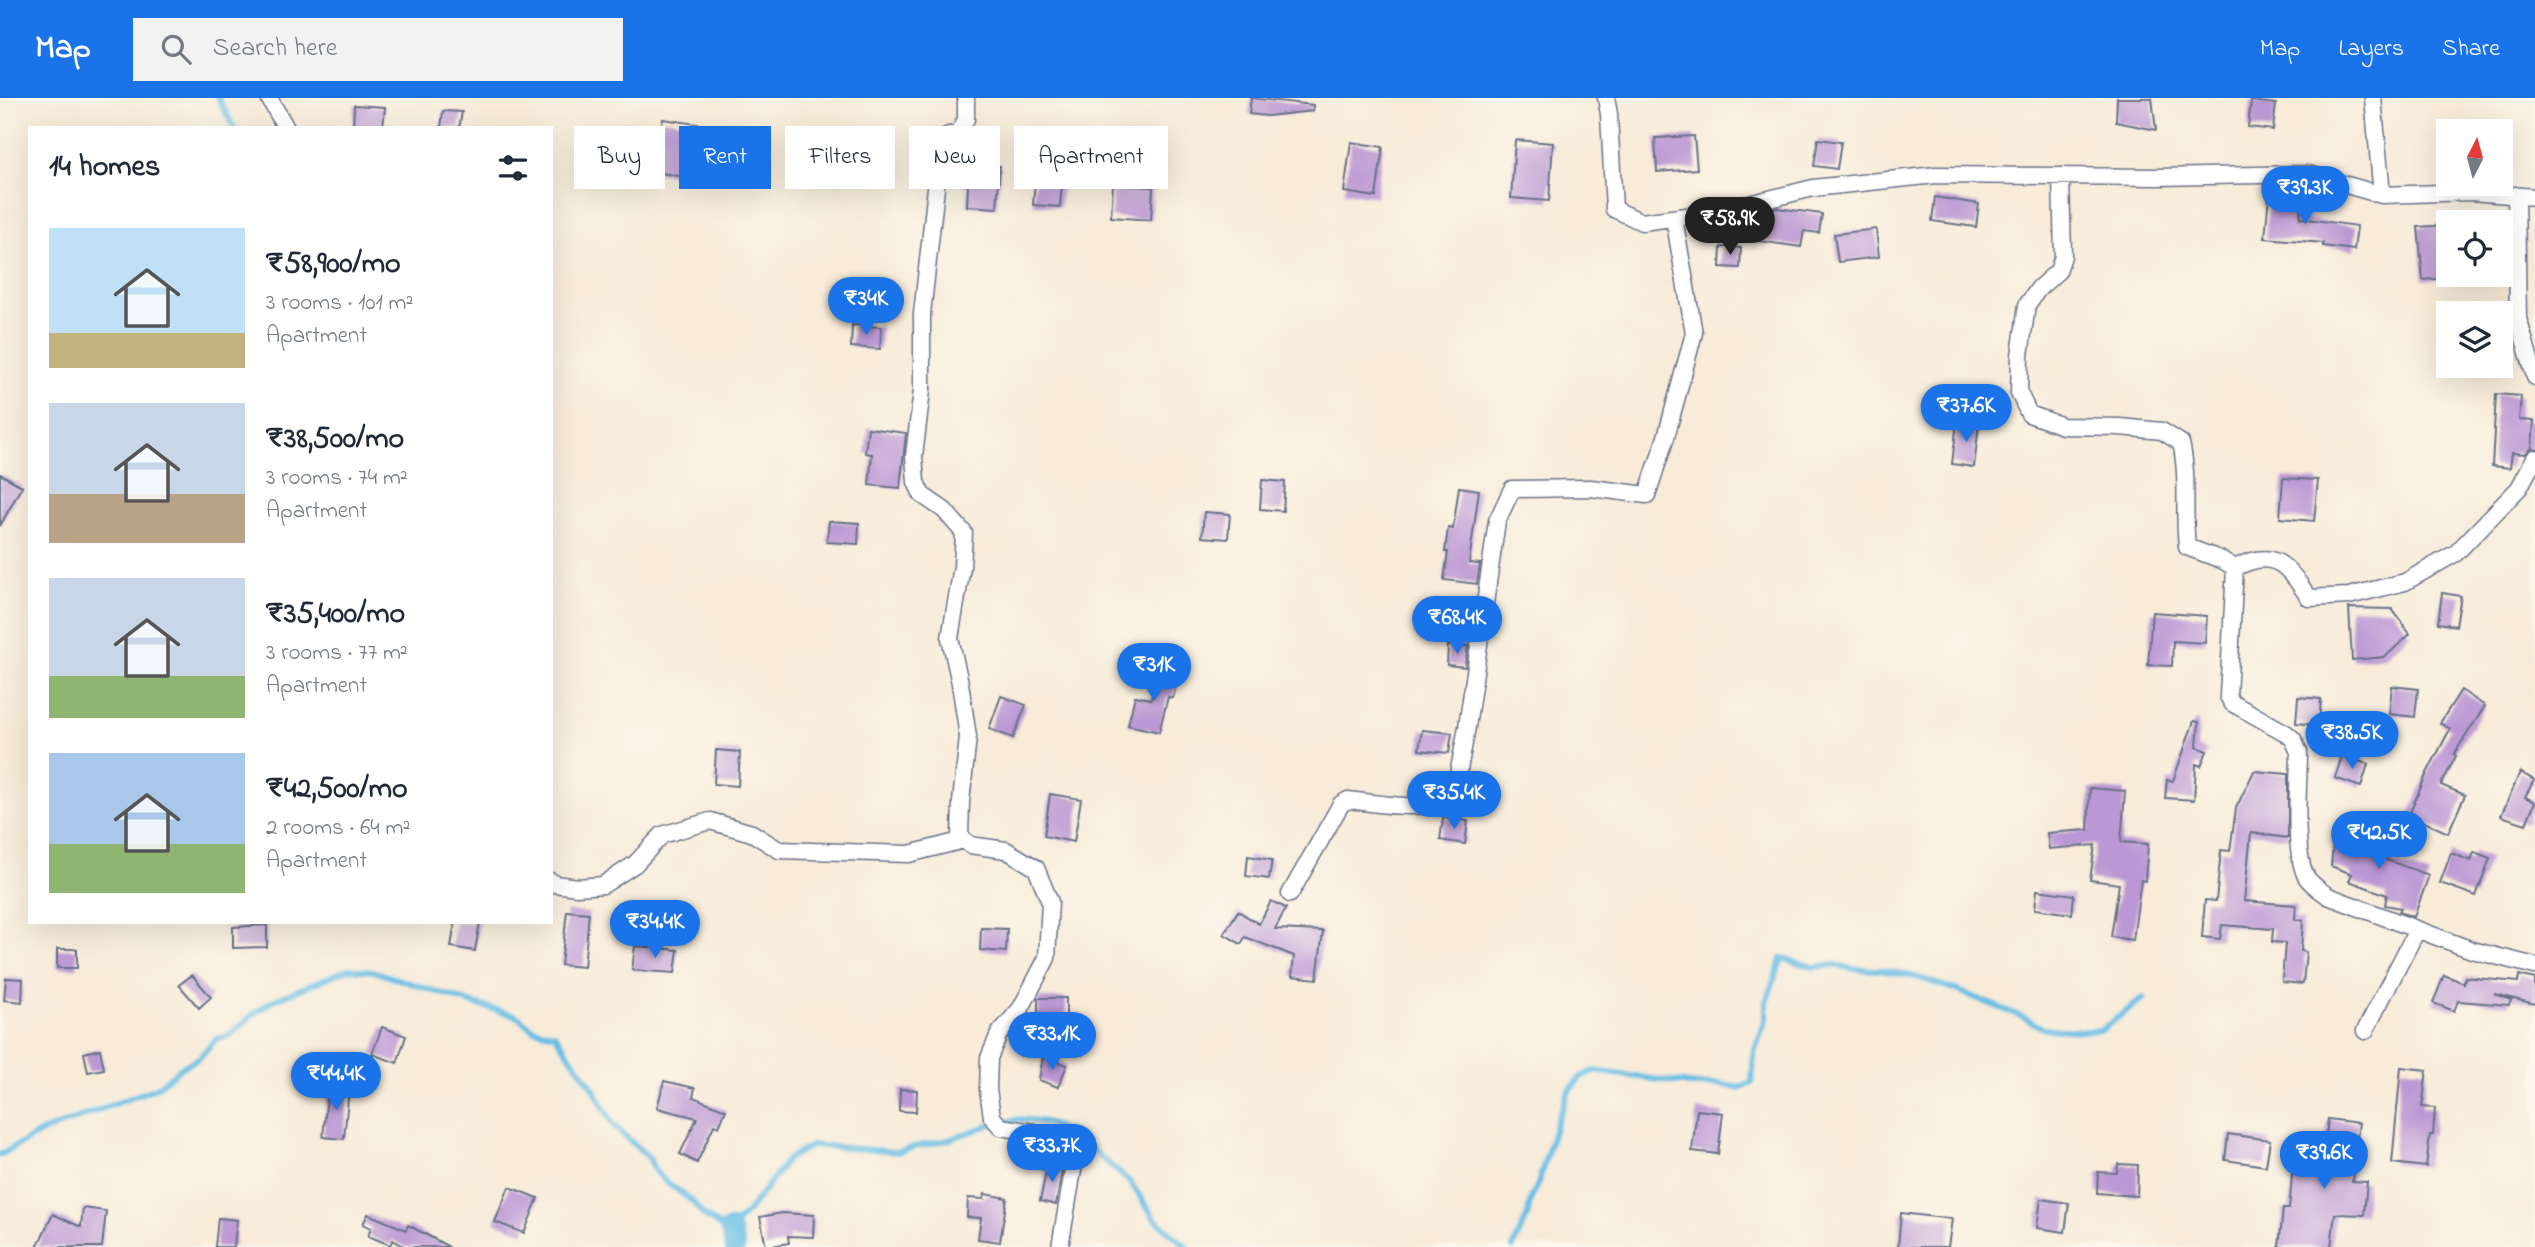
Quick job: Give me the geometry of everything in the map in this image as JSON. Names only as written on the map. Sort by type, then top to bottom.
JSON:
[{"type":"street","points":[[269,98],[285,126]]},
{"type":"street","points":[[966,98],[966,119],[959,133],[939,140],[934,151],[936,188],[922,314],[922,390],[914,456],[916,482],[922,495],[944,510],[964,533],[962,567],[950,638],[968,737],[960,836],[970,845],[1006,850],[1036,868],[1050,902],[1047,958],[1021,1008],[999,1034],[989,1058],[988,1089],[996,1122],[1033,1132],[1064,1148],[1073,1170],[1060,1247]]},
{"type":"street","points":[[1606,98],[1614,209],[1642,222],[1717,212],[1813,188],[1936,174],[2157,177],[2308,174],[2382,195],[2471,192],[2535,197]]},
{"type":"street","points":[[2373,98],[2382,195]]},
{"type":"street","points":[[2061,176],[2063,256],[2058,271],[2039,288],[2027,305],[2020,355],[2019,393],[2029,414],[2063,426],[2162,431],[2181,443],[2186,464],[2184,522],[2188,547],[2235,568]]},
{"type":"street","points":[[2516,195],[2518,318],[2535,377]]},
{"type":"street","points":[[1290,894],[1341,804],[1348,800],[1406,807],[1440,803],[1454,796],[1467,727],[1497,521],[1512,489],[1591,488],[1647,495],[1694,333],[1674,218]]},
{"type":"street","points":[[2235,568],[2254,558],[2267,559],[2291,571],[2309,598],[2349,596],[2405,582],[2456,553],[2519,488],[2535,458]]},
{"type":"street","points":[[2235,568],[2228,696],[2232,703],[2286,733],[2299,752],[2299,851],[2306,876],[2328,896],[2472,950],[2535,966]]},
{"type":"street","points":[[553,883],[578,887],[603,885],[635,864],[662,835],[710,821],[752,833],[779,850],[909,854],[964,840]]},
{"type":"street","points":[[2365,1031],[2417,930]]},
{"type":"building","points":[[1251,98],[1313,105],[1313,111],[1267,116],[1249,114]]},
{"type":"building","points":[[2117,98],[2152,98],[2156,130],[2116,122]]},
{"type":"building","points":[[2251,101],[2276,104],[2273,130],[2248,127]]},
{"type":"building","points":[[354,105],[385,107],[383,126],[353,126]]},
{"type":"building","points":[[443,111],[462,112],[459,126],[441,126]]},
{"type":"building","points":[[663,119],[710,126],[679,126],[679,176],[665,174],[665,126],[661,126]]},
{"type":"building","points":[[1694,136],[1697,169],[1657,172],[1655,138]]},
{"type":"building","points":[[1818,139],[1841,142],[1837,169],[1814,166]]},
{"type":"building","points":[[1515,140],[1553,143],[1549,201],[1511,198]]},
{"type":"building","points":[[1351,142],[1383,147],[1376,197],[1344,192]]},
{"type":"building","points":[[968,189],[998,189],[997,208],[967,206]]},
{"type":"building","points":[[1034,189],[1061,189],[1060,207],[1033,205]]},
{"type":"building","points":[[1113,189],[1153,189],[1151,220],[1111,217]]},
{"type":"building","points":[[2269,195],[2302,198],[2300,218],[2357,226],[2354,250],[2323,246],[2323,243],[2265,238]]},
{"type":"building","points":[[1935,197],[1979,204],[1976,227],[1932,221]]},
{"type":"building","points":[[1777,208],[1822,214],[1819,233],[1804,231],[1801,247],[1759,241],[1763,211]]},
{"type":"building","points":[[2436,226],[2436,279],[2423,280],[2418,227]]},
{"type":"building","points":[[1876,229],[1879,257],[1838,262],[1834,234]]},
{"type":"building","points":[[1721,247],[1741,248],[1740,268],[1720,267]]},
{"type":"building","points":[[852,325],[881,327],[880,349],[851,347]]},
{"type":"building","points":[[2496,394],[2521,396],[2519,420],[2534,421],[2532,448],[2525,454],[2512,453],[2510,468],[2492,466]]},
{"type":"building","points":[[1957,422],[1979,424],[1974,467],[1952,464]]},
{"type":"building","points":[[868,428],[906,433],[900,488],[869,485],[872,454],[865,453]]},
{"type":"building","points":[[0,474],[22,486],[0,526]]},
{"type":"building","points":[[2283,478],[2318,480],[2314,521],[2280,518]]},
{"type":"building","points":[[1262,480],[1285,482],[1283,511],[1260,509]]},
{"type":"building","points":[[1459,487],[1479,490],[1469,563],[1480,564],[1477,584],[1444,580],[1448,528],[1453,529]]},
{"type":"building","points":[[1204,512],[1230,514],[1228,539],[1202,537]]},
{"type":"building","points":[[829,521],[859,523],[858,544],[827,542]]},
{"type":"building","points":[[2442,593],[2461,596],[2456,626],[2438,623]]},
{"type":"building","points":[[2349,608],[2392,609],[2410,634],[2385,657],[2352,660]]},
{"type":"building","points":[[2152,612],[2207,616],[2205,643],[2173,641],[2172,666],[2148,665]]},
{"type":"building","points":[[1448,645],[1468,646],[1465,667],[1447,665]]},
{"type":"building","points":[[1159,668],[1179,673],[1173,698],[1168,697],[1159,732],[1128,725],[1135,696],[1151,699]]},
{"type":"building","points":[[2392,686],[2418,689],[2415,717],[2389,714]]},
{"type":"building","points":[[2461,690],[2485,706],[2454,754],[2456,756],[2441,785],[2465,795],[2448,833],[2409,815],[2450,729],[2440,723]]},
{"type":"building","points":[[1001,696],[1026,705],[1013,738],[989,729]]},
{"type":"building","points":[[2298,697],[2321,699],[2319,725],[2296,723]]},
{"type":"building","points":[[2194,721],[2199,722],[2197,747],[2207,751],[2201,766],[2196,764],[2194,800],[2165,798],[2167,780],[2173,781]]},
{"type":"building","points":[[1422,730],[1452,733],[1449,753],[1419,750]]},
{"type":"building","points":[[716,750],[740,752],[738,786],[714,784]]},
{"type":"building","points":[[2342,756],[2368,764],[2361,787],[2335,778]]},
{"type":"building","points":[[2254,771],[2288,774],[2288,838],[2251,833],[2244,901],[2296,905],[2295,920],[2303,920],[2301,951],[2306,952],[2303,984],[2282,982],[2285,943],[2272,942],[2273,929],[2222,925],[2220,939],[2202,937],[2205,900],[2216,901],[2221,850],[2230,851],[2236,808]]},
{"type":"building","points":[[2520,772],[2534,780],[2525,797],[2535,802],[2526,824],[2501,816]]},
{"type":"building","points":[[2090,788],[2125,791],[2121,842],[2148,844],[2145,881],[2141,880],[2133,940],[2111,937],[2119,884],[2090,880],[2095,845],[2049,849],[2047,833],[2088,830]]},
{"type":"building","points":[[1050,794],[1081,799],[1074,842],[1044,836]]},
{"type":"building","points":[[1443,818],[1468,821],[1465,844],[1440,840]]},
{"type":"building","points":[[2334,834],[2363,842],[2366,834],[2392,843],[2386,860],[2429,875],[2414,917],[2399,912],[2401,908],[2385,905],[2387,895],[2349,881],[2352,874],[2331,866]]},
{"type":"building","points":[[2474,852],[2490,858],[2476,896],[2440,883],[2451,853],[2471,861]]},
{"type":"building","points":[[1248,856],[1272,860],[1269,879],[1246,876]]},
{"type":"building","points":[[2037,890],[2074,895],[2072,914],[2035,909]]},
{"type":"building","points":[[1271,901],[1286,908],[1275,929],[1323,931],[1317,979],[1292,976],[1294,956],[1245,937],[1241,944],[1224,934],[1238,911],[1259,924]]},
{"type":"building","points":[[567,911],[589,913],[584,967],[561,965]]},
{"type":"building","points":[[455,924],[480,924],[475,951],[451,947]]},
{"type":"building","points":[[267,925],[267,947],[233,948],[233,927]]},
{"type":"building","points":[[981,928],[1007,929],[1006,952],[980,950]]},
{"type":"building","points":[[635,946],[678,950],[675,973],[632,970]]},
{"type":"building","points":[[57,949],[77,949],[77,968],[57,968]]},
{"type":"building","points":[[192,975],[211,997],[199,1008],[179,985]]},
{"type":"building","points":[[2444,975],[2464,983],[2465,977],[2518,982],[2519,975],[2535,979],[2535,1004],[2494,994],[2511,1000],[2509,1005],[2458,1001],[2454,1011],[2433,1003]]},
{"type":"building","points":[[6,978],[23,979],[22,1002],[4,1000]]},
{"type":"building","points":[[1038,998],[1066,998],[1066,1017],[1038,1018]]},
{"type":"building","points":[[382,1027],[406,1036],[397,1063],[372,1054]]},
{"type":"building","points":[[100,1049],[104,1069],[88,1072],[84,1053]]},
{"type":"building","points":[[1043,1056],[1067,1065],[1058,1087],[1039,1080]]},
{"type":"building","points":[[2401,1067],[2427,1070],[2422,1107],[2435,1108],[2426,1167],[2392,1163]]},
{"type":"building","points":[[664,1081],[695,1088],[693,1097],[726,1110],[719,1127],[714,1125],[697,1163],[680,1154],[697,1118],[657,1108]]},
{"type":"building","points":[[328,1086],[349,1088],[344,1139],[323,1137]]},
{"type":"building","points":[[900,1089],[917,1090],[916,1112],[899,1111]]},
{"type":"building","points":[[1697,1110],[1723,1113],[1718,1154],[1692,1151]]},
{"type":"building","points":[[2328,1119],[2359,1123],[2352,1181],[2367,1182],[2364,1215],[2335,1214],[2331,1247],[2279,1247],[2283,1209],[2289,1209],[2293,1165],[2322,1167]]},
{"type":"building","points":[[2228,1134],[2270,1140],[2266,1166],[2225,1160]]},
{"type":"building","points":[[1024,1144],[1050,1153],[1045,1170],[1018,1162]]},
{"type":"building","points":[[1048,1162],[1059,1164],[1062,1171],[1056,1205],[1040,1201]]},
{"type":"building","points":[[2118,1164],[2138,1165],[2137,1196],[2097,1193],[2098,1172],[2117,1173]]},
{"type":"building","points":[[509,1187],[538,1198],[524,1233],[495,1222]]},
{"type":"building","points":[[985,1194],[1007,1198],[1000,1242],[978,1239],[981,1218],[967,1217],[968,1198],[984,1199]]},
{"type":"building","points":[[2041,1199],[2069,1203],[2065,1232],[2037,1228]]},
{"type":"building","points":[[83,1208],[106,1211],[102,1247],[37,1247],[53,1214],[81,1227]]},
{"type":"building","points":[[782,1213],[814,1215],[813,1237],[788,1236],[789,1243],[766,1247],[760,1217]]},
{"type":"building","points":[[1901,1213],[1952,1219],[1948,1247],[1898,1247]]},
{"type":"building","points":[[368,1214],[406,1230],[408,1225],[449,1247],[405,1247],[393,1240],[390,1245],[368,1236],[371,1228],[363,1224]]},
{"type":"building","points":[[218,1218],[237,1220],[234,1247],[215,1247]]},
{"type":"waterway","points":[[218,98],[233,126]]},
{"type":"waterway","points":[[1513,1247],[1527,1217],[1557,1120],[1569,1091],[1581,1077],[1593,1071],[1739,1088],[1752,1082],[1754,1052],[1766,1019],[1766,1003],[1782,958],[1814,967],[1836,965],[1910,975],[1956,990],[2025,1018],[2044,1029],[2101,1030],[2144,998]]},
{"type":"waterway","points":[[0,1155],[44,1131],[156,1088],[182,1067],[199,1058],[216,1039],[231,1035],[272,1001],[348,969],[373,971],[515,1015],[533,1029],[555,1034],[595,1091],[614,1126],[649,1158],[655,1171],[692,1201],[703,1215],[719,1226],[730,1229],[750,1209],[788,1159],[812,1145],[898,1152],[948,1140],[995,1123]]},
{"type":"waterway","points":[[1006,1122],[1020,1119],[1046,1122],[1076,1136],[1130,1182],[1155,1219],[1187,1247]]},
{"type":"waterway","points":[[730,1229],[735,1247]]}]
